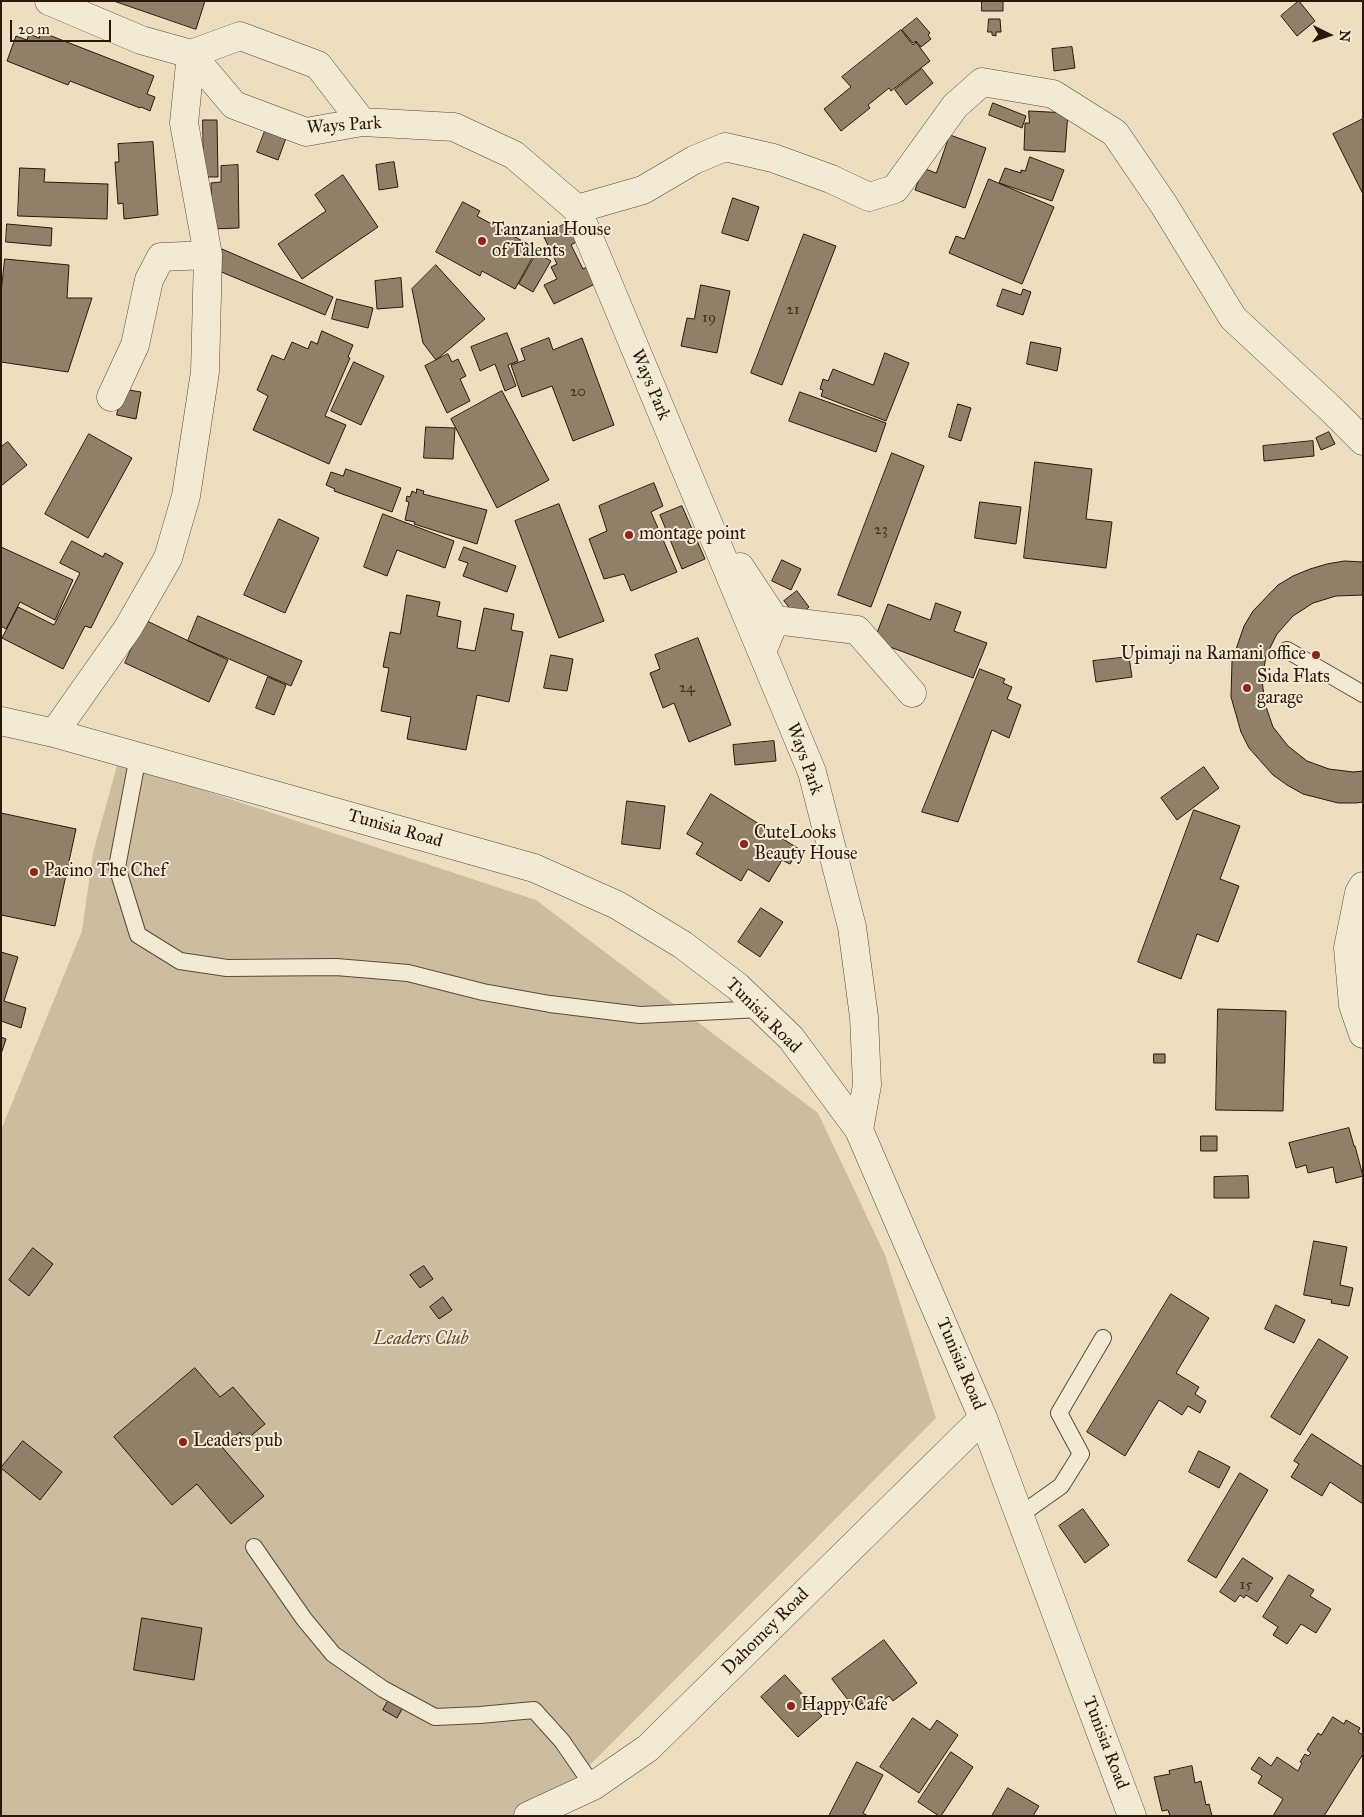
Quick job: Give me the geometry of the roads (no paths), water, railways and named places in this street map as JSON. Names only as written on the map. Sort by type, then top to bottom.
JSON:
[{"type":"street","points":[[49,1],[141,40],[191,54],[240,36],[318,65],[362,122]]},
{"type":"street","points":[[54,733],[128,628],[168,558],[186,496],[205,372],[208,255],[184,123],[191,54]]},
{"type":"street","name":"Ways Park","points":[[191,54],[234,105],[306,132],[362,122],[454,127],[514,155],[577,209],[812,772],[852,927],[864,1017],[867,1085],[859,1130]]},
{"type":"street","points":[[577,209],[643,190],[694,160],[725,147],[772,158],[831,179],[869,197],[895,189],[955,106],[982,82],[1053,94],[1115,133],[1164,205],[1233,318],[1363,441]]},
{"type":"street","points":[[111,397],[135,345],[149,280],[160,257],[208,255]]},
{"type":"street","points":[[701,506],[774,620]]},
{"type":"street","points":[[762,652],[774,620]]},
{"type":"street","points":[[774,620],[856,630],[912,692]]},
{"type":"street","name":"Tunisia Road","points":[[1,721],[138,756],[534,868],[617,905],[683,945],[738,987],[791,1038],[859,1130],[983,1418],[1132,1816]]},
{"type":"street","points":[[1363,886],[1359,893],[1348,948],[1353,1005],[1363,1034]]},
{"type":"street","name":"Dahomey Road","points":[[528,1816],[593,1786],[648,1748],[983,1418]]},
{"type":"lane","points":[[1286,650],[1363,694]]},
{"type":"lane","points":[[138,756],[117,867],[138,935],[180,961],[227,968],[336,966],[408,973],[483,992],[550,1004],[640,1015],[761,1009]]},
{"type":"lane","points":[[1020,1515],[1061,1486],[1081,1454],[1059,1413],[1103,1338]]},
{"type":"lane","points":[[254,1547],[304,1619],[333,1654],[383,1689],[435,1717],[534,1710],[562,1741],[593,1786]]},
{"type":"place","name":"Tanzania House of Talents","points":[[482,241]]},
{"type":"place","name":"montage point","points":[[629,535]]},
{"type":"place","name":"Upimaji na Ramani office","points":[[1316,655]]},
{"type":"place","name":"Sida Flats garage","points":[[1247,688]]},
{"type":"place","name":"CuteLooks Beauty House","points":[[744,844]]},
{"type":"place","name":"Pacino The Chef","points":[[34,872]]},
{"type":"place","name":"Leaders pub","points":[[183,1442]]},
{"type":"place","name":"Happy Cafe","points":[[791,1706]]},
{"type":"park label","name":"Leaders Club","points":[[421,1340]]}]
